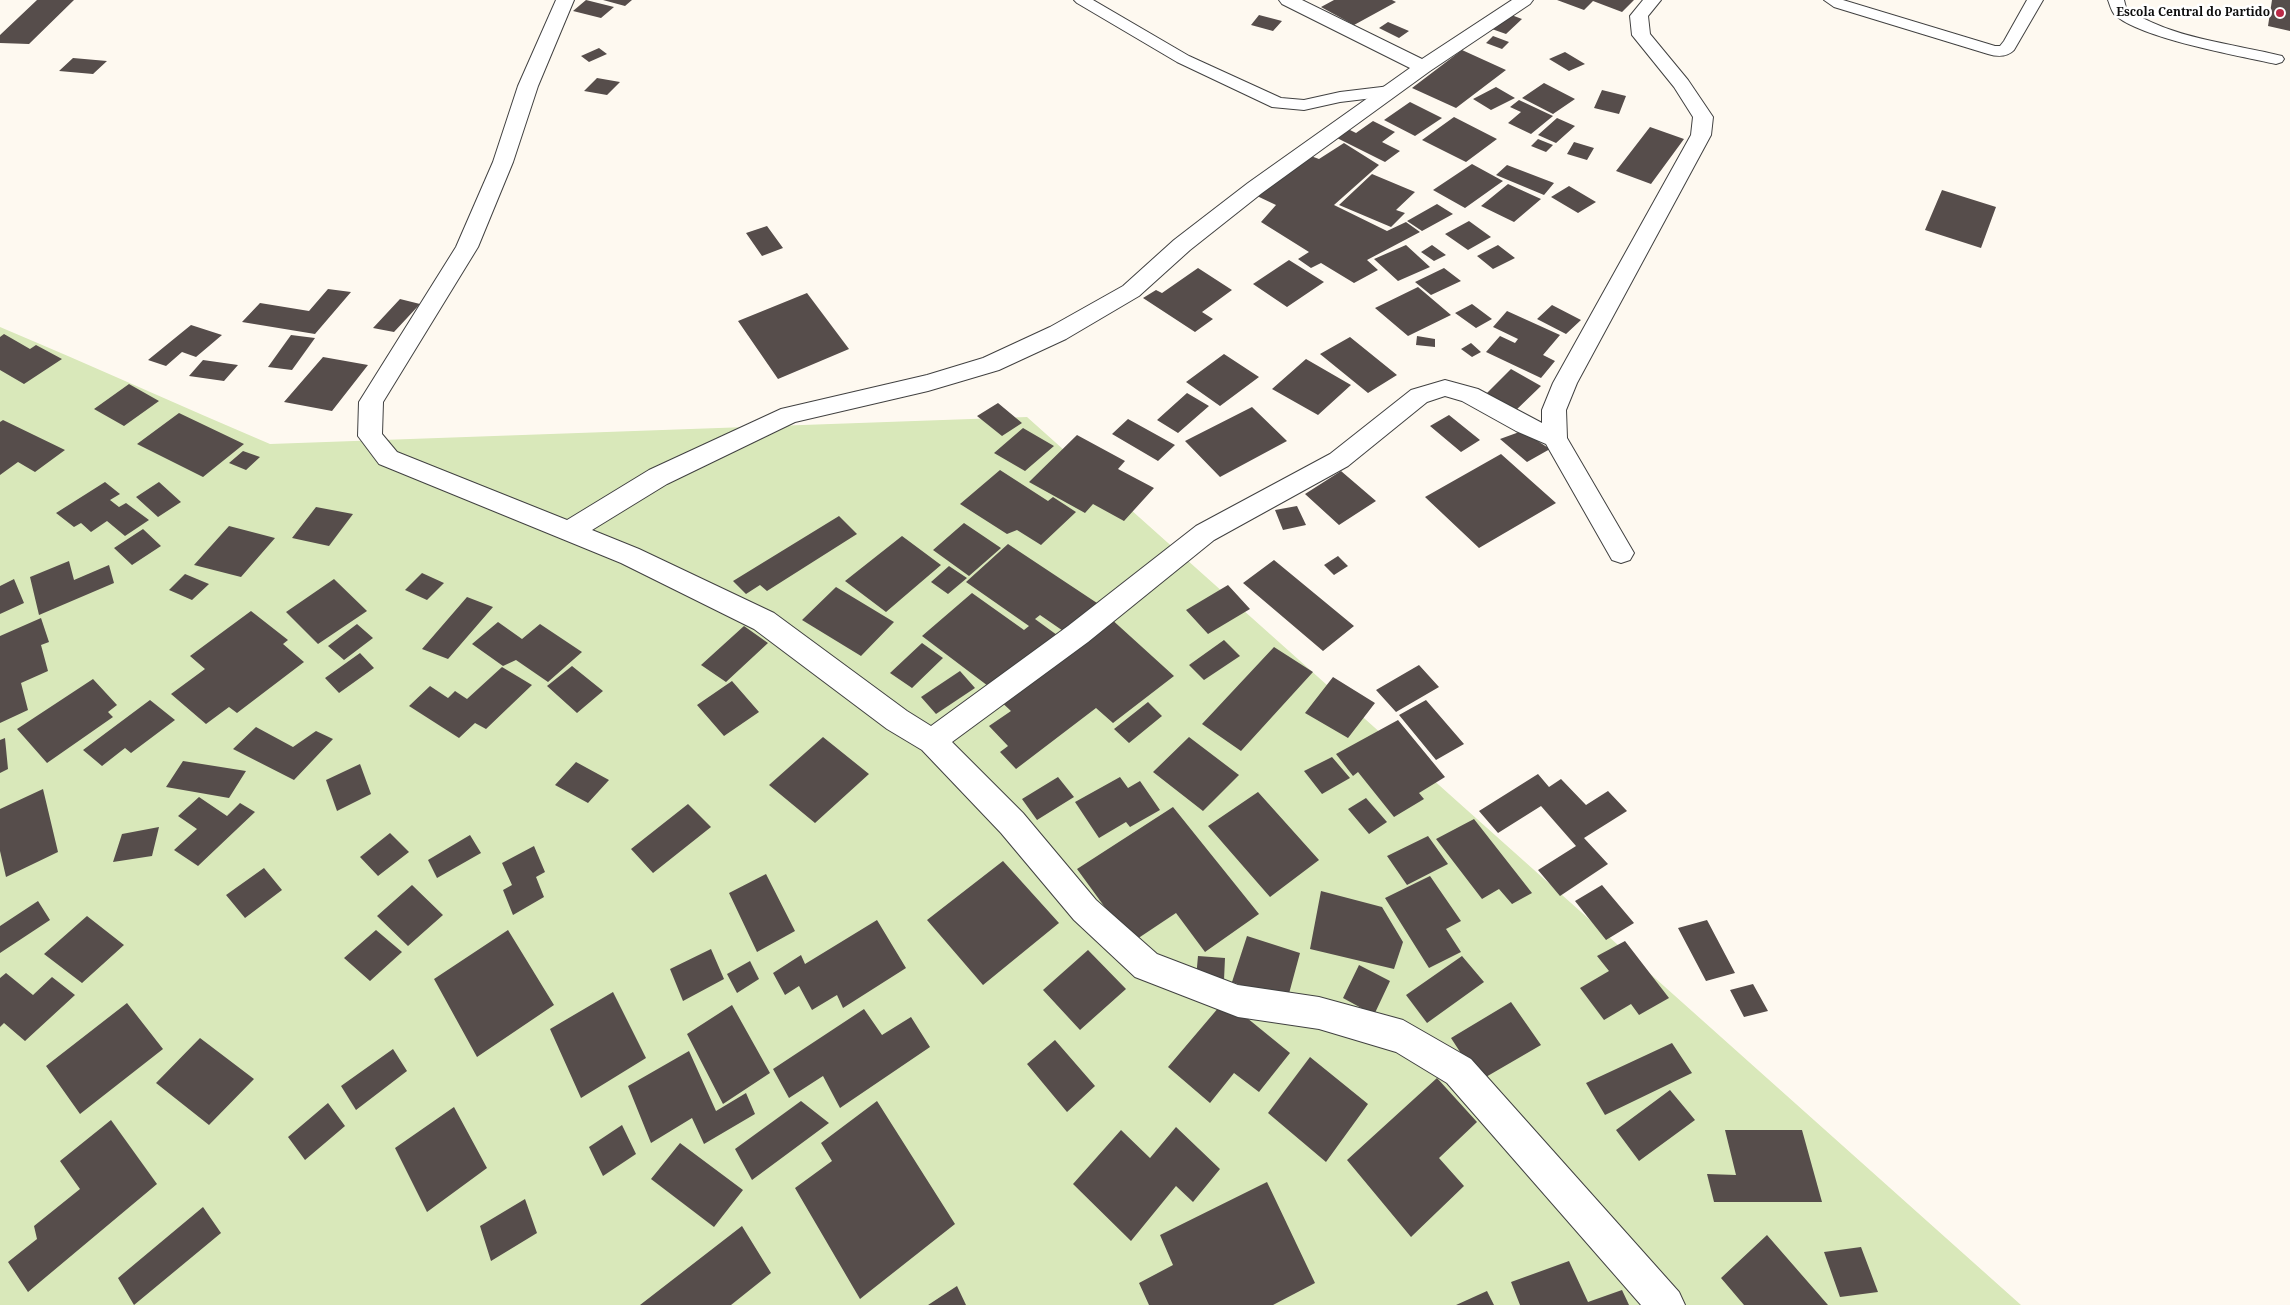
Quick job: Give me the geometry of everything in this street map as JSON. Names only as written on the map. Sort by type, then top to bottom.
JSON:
[{"type":"street","points":[[565,0],[528,86],[503,162],[467,247],[372,402],[370,436],[388,458],[630,556],[764,621],[897,720],[932,741],[1012,824],[1085,910],[1146,966],[1238,1002],[1319,1013],[1403,1037],[1459,1071],[1666,1305]]},
{"type":"street","points":[[1288,0],[1423,67]]},
{"type":"street","points":[[568,532],[658,477],[789,415],[928,383],[990,364],[1058,333],[1130,291],[1182,245],[1255,188],[1423,67],[1524,0]]},
{"type":"street","points":[[1621,553],[1555,438],[1554,410],[1565,383],[1701,135],[1703,117],[1695,103],[1640,35],[1639,16],[1652,0]]},
{"type":"street","points":[[932,741],[1078,634],[1205,533],[1339,460],[1419,396],[1444,388],[1470,395],[1525,425],[1555,438]]},
{"type":"lane","points":[[1082,0],[1183,58],[1278,102],[1304,105],[1340,97],[1390,91]]},
{"type":"lane","points":[[1832,0],[1839,4],[1994,52],[2004,51],[2010,46],[2019,24],[2035,0]]},
{"type":"lane","points":[[2116,0],[2119,10],[2136,20],[2163,31],[2276,60]]},
{"type":"green space","points":[[0,327],[270,444],[1027,417],[2021,1305],[0,1305]]},
{"type":"building","points":[[37,0],[74,0],[29,44],[0,43],[0,35]]},
{"type":"building","points":[[586,0],[614,7],[601,18],[573,11]]},
{"type":"building","points":[[603,0],[632,0],[625,6]]},
{"type":"building","points":[[1334,0],[1392,0],[1396,2],[1354,25],[1321,7]]},
{"type":"building","points":[[1557,0],[1634,0],[1622,12],[1593,1],[1584,10]]},
{"type":"building","name":"Escola Central do Partido","points":[[2272,0],[2290,0],[2290,31],[2268,26]]},
{"type":"building","points":[[1506,13],[1522,19],[1506,34],[1489,28]]},
{"type":"building","points":[[1259,15],[1282,21],[1273,31],[1251,25]]},
{"type":"building","points":[[1388,22],[1409,31],[1399,38],[1379,28]]},
{"type":"building","points":[[1493,36],[1509,42],[1502,49],[1486,43]]},
{"type":"building","points":[[599,48],[607,54],[589,62],[581,56]]},
{"type":"building","points":[[1462,50],[1506,70],[1456,108],[1412,88]]},
{"type":"building","points":[[1565,52],[1585,64],[1569,71],[1549,59]]},
{"type":"building","points":[[73,58],[107,61],[93,74],[59,71]]},
{"type":"building","points":[[597,78],[620,82],[607,95],[584,91]]},
{"type":"building","points":[[1544,83],[1575,99],[1553,114],[1522,98]]},
{"type":"building","points":[[1496,87],[1515,98],[1491,110],[1473,99]]},
{"type":"building","points":[[1602,90],[1626,96],[1619,114],[1594,108]]},
{"type":"building","points":[[1519,100],[1553,116],[1531,134],[1508,123],[1521,112],[1510,107]]},
{"type":"building","points":[[1410,102],[1442,118],[1415,136],[1384,120]]},
{"type":"building","points":[[1454,117],[1497,139],[1466,162],[1422,140]]},
{"type":"building","points":[[1557,118],[1575,126],[1556,143],[1538,135]]},
{"type":"building","points":[[1373,121],[1395,132],[1382,142],[1400,151],[1385,162],[1337,138],[1348,129],[1356,133]]},
{"type":"building","points":[[1650,127],[1684,139],[1651,184],[1616,171]]},
{"type":"building","points":[[1538,139],[1553,145],[1546,152],[1531,146]]},
{"type":"building","points":[[1574,142],[1594,148],[1587,160],[1567,154]]},
{"type":"building","points":[[1344,143],[1379,165],[1334,205],[1387,231],[1406,222],[1420,232],[1367,260],[1378,270],[1354,283],[1321,263],[1311,268],[1298,259],[1309,252],[1261,222],[1276,205],[1257,196],[1308,155],[1319,159]]},
{"type":"building","points":[[1472,164],[1503,181],[1465,208],[1433,190]]},
{"type":"building","points":[[1507,165],[1554,183],[1544,195],[1496,175]]},
{"type":"building","points":[[1372,174],[1415,192],[1396,210],[1405,213],[1391,227],[1339,205]]},
{"type":"building","points":[[1508,184],[1541,199],[1514,222],[1481,206]]},
{"type":"building","points":[[1569,186],[1596,202],[1578,213],[1551,197]]},
{"type":"building","points":[[1942,190],[1996,207],[1981,248],[1925,230]]},
{"type":"building","points":[[1437,204],[1453,214],[1422,231],[1407,221]]},
{"type":"building","points":[[1469,221],[1491,237],[1468,250],[1445,234]]},
{"type":"building","points":[[767,226],[783,248],[762,256],[746,233]]},
{"type":"building","points":[[1406,245],[1430,267],[1398,281],[1374,259]]},
{"type":"building","points":[[1432,245],[1446,255],[1434,261],[1421,252]]},
{"type":"building","points":[[1498,245],[1515,258],[1493,269],[1477,256]]},
{"type":"building","points":[[1289,260],[1324,282],[1287,307],[1253,284]]},
{"type":"building","points":[[1198,268],[1232,290],[1202,312],[1213,319],[1195,332],[1143,298],[1156,290],[1162,293]]},
{"type":"building","points":[[1444,268],[1461,281],[1431,295],[1415,282]]},
{"type":"building","points":[[1418,287],[1451,315],[1408,336],[1375,308]]},
{"type":"building","points":[[328,289],[351,292],[315,334],[242,322],[260,303],[309,311]]},
{"type":"building","points":[[807,293],[849,349],[778,379],[738,321]]},
{"type":"building","points":[[400,299],[420,304],[394,332],[373,328]]},
{"type":"building","points":[[1472,304],[1492,319],[1476,328],[1455,313]]},
{"type":"building","points":[[1552,305],[1581,320],[1566,334],[1537,319]]},
{"type":"building","points":[[1507,311],[1560,335],[1543,355],[1555,361],[1541,378],[1486,352],[1500,336],[1515,343],[1518,339],[1493,327]]},
{"type":"building","points":[[191,325],[222,335],[196,357],[182,352],[166,366],[148,360]]},
{"type":"building","points":[[4,334],[30,349],[36,345],[62,359],[24,384],[0,370],[0,337]]},
{"type":"building","points":[[291,335],[315,338],[292,370],[268,367]]},
{"type":"building","points":[[1417,336],[1435,339],[1435,347],[1416,345]]},
{"type":"building","points":[[1350,337],[1397,375],[1368,393],[1320,354]]},
{"type":"building","points":[[1471,343],[1481,352],[1472,357],[1461,349]]},
{"type":"building","points":[[1224,354],[1259,377],[1220,406],[1186,382]]},
{"type":"building","points":[[323,357],[368,365],[332,411],[284,402]]},
{"type":"building","points":[[1306,359],[1351,385],[1318,415],[1272,389]]},
{"type":"building","points":[[203,360],[238,365],[224,381],[189,376]]},
{"type":"building","points":[[1511,369],[1541,386],[1513,413],[1483,397]]},
{"type":"building","points":[[129,384],[159,401],[124,426],[94,409]]},
{"type":"building","points":[[1187,393],[1209,406],[1178,433],[1157,420]]},
{"type":"building","points":[[998,403],[1022,423],[1002,436],[977,416]]},
{"type":"building","points":[[1252,407],[1287,441],[1220,477],[1185,441]]},
{"type":"building","points":[[179,413],[244,444],[203,477],[137,444]]},
{"type":"building","points":[[1449,415],[1480,440],[1461,452],[1430,426]]},
{"type":"building","points":[[1128,419],[1175,445],[1158,461],[1112,434]]},
{"type":"building","points":[[3,420],[65,450],[35,472],[18,462],[0,475],[0,422]]},
{"type":"building","points":[[1023,428],[1054,446],[1025,471],[994,453]]},
{"type":"building","points":[[1522,431],[1550,449],[1527,462],[1500,439]]},
{"type":"building","points":[[1077,435],[1125,461],[1118,469],[1154,488],[1124,521],[1093,504],[1085,513],[1029,482]]},
{"type":"building","points":[[243,451],[260,457],[246,470],[229,463]]},
{"type":"building","points":[[1501,454],[1556,503],[1479,548],[1425,497]]},
{"type":"building","points":[[1000,470],[1048,501],[1053,497],[1076,512],[1041,545],[1017,530],[1007,534],[960,504]]},
{"type":"building","points":[[1341,471],[1376,501],[1339,525],[1305,494]]},
{"type":"building","points":[[105,482],[120,494],[110,500],[119,507],[126,503],[149,520],[125,536],[107,521],[91,532],[81,523],[74,527],[56,513]]},
{"type":"building","points":[[159,482],[181,502],[158,517],[136,497]]},
{"type":"building","points":[[1297,506],[1306,525],[1283,530],[1275,510]]},
{"type":"building","points":[[316,507],[353,514],[329,546],[292,538]]},
{"type":"building","points":[[839,516],[857,534],[767,591],[760,585],[746,594],[733,581]]},
{"type":"building","points":[[964,523],[1001,548],[969,576],[933,550]]},
{"type":"building","points":[[229,526],[275,538],[241,577],[194,565]]},
{"type":"building","points":[[143,529],[161,546],[132,565],[114,548]]},
{"type":"building","points":[[902,536],[941,565],[886,612],[845,581]]},
{"type":"building","points":[[1008,544],[1100,605],[1069,635],[1040,615],[1035,619],[1057,635],[996,692],[922,636],[972,593],[1024,630],[1029,626],[966,582]]},
{"type":"building","points":[[1338,556],[1348,566],[1334,575],[1324,565]]},
{"type":"building","points":[[1274,560],[1354,626],[1323,651],[1243,583]]},
{"type":"building","points":[[69,561],[74,580],[109,565],[114,583],[39,615],[30,577]]},
{"type":"building","points":[[949,566],[967,578],[948,594],[931,582]]},
{"type":"building","points":[[422,573],[444,583],[427,600],[405,590]]},
{"type":"building","points":[[185,574],[209,584],[192,600],[169,590]]},
{"type":"building","points":[[14,579],[24,603],[0,614],[0,586]]},
{"type":"building","points":[[334,579],[367,611],[318,644],[286,612]]},
{"type":"building","points":[[1228,585],[1250,609],[1208,634],[1186,610]]},
{"type":"building","points":[[836,587],[894,622],[861,656],[802,620]]},
{"type":"building","points":[[467,597],[493,607],[448,659],[422,649]]},
{"type":"building","points":[[251,611],[288,640],[283,644],[304,662],[237,713],[229,707],[206,724],[171,694],[205,669],[190,656]]},
{"type":"building","points":[[1109,617],[1174,676],[1113,723],[1096,708],[1016,769],[1000,752],[1008,746],[989,726],[1011,711],[997,698]]},
{"type":"building","points":[[41,618],[49,642],[41,645],[48,671],[21,683],[28,710],[0,723],[0,636]]},
{"type":"building","points":[[498,622],[522,639],[540,624],[582,652],[548,682],[516,660],[503,666],[472,644]]},
{"type":"building","points":[[357,624],[373,638],[344,660],[328,646]]},
{"type":"building","points":[[744,626],[768,643],[726,682],[701,665]]},
{"type":"building","points":[[1224,640],[1240,656],[1204,680],[1189,665]]},
{"type":"building","points":[[922,643],[943,658],[912,688],[890,673]]},
{"type":"building","points":[[1274,647],[1313,672],[1241,751],[1202,724]]},
{"type":"building","points":[[360,653],[374,668],[339,693],[325,678]]},
{"type":"building","points":[[1419,665],[1439,687],[1396,712],[1376,690]]},
{"type":"building","points":[[572,666],[603,691],[577,713],[547,686]]},
{"type":"building","points":[[502,667],[532,685],[486,729],[475,723],[459,738],[409,706],[430,686],[448,698],[455,691],[467,699]]},
{"type":"building","points":[[960,671],[975,688],[936,714],[921,697]]},
{"type":"building","points":[[1333,677],[1375,703],[1348,738],[1305,713]]},
{"type":"building","points":[[93,679],[117,705],[108,712],[113,717],[47,763],[17,729]]},
{"type":"building","points":[[732,681],[759,712],[724,736],[697,705]]},
{"type":"building","points":[[150,700],[175,720],[131,753],[125,748],[102,766],[83,750]]},
{"type":"building","points":[[1426,700],[1464,744],[1436,760],[1399,715]]},
{"type":"building","points":[[1148,702],[1162,716],[1129,743],[1114,729]]},
{"type":"building","points":[[1398,720],[1445,777],[1419,793],[1424,799],[1394,817],[1358,772],[1353,776],[1336,754]]},
{"type":"building","points":[[256,727],[293,747],[316,731],[333,739],[294,780],[233,749]]},
{"type":"building","points":[[823,737],[869,774],[815,823],[769,785]]},
{"type":"building","points":[[1189,737],[1239,775],[1203,811],[1153,772]]},
{"type":"building","points":[[5,738],[8,769],[0,773],[0,740]]},
{"type":"building","points":[[1332,757],[1350,778],[1322,794],[1304,771]]},
{"type":"building","points":[[183,761],[246,771],[229,798],[166,787]]},
{"type":"building","points":[[576,762],[609,780],[588,803],[555,785]]},
{"type":"building","points":[[360,764],[371,794],[337,811],[326,780]]},
{"type":"building","points":[[1538,774],[1549,787],[1561,779],[1586,805],[1608,791],[1627,811],[1584,838],[1608,864],[1560,896],[1538,870],[1576,846],[1541,806],[1498,833],[1479,811]]},
{"type":"building","points":[[1058,777],[1074,797],[1037,820],[1022,799]]},
{"type":"building","points":[[1120,777],[1128,788],[1140,781],[1160,810],[1130,827],[1126,822],[1099,838],[1075,802]]},
{"type":"building","points":[[43,789],[58,852],[6,877],[0,851],[0,809]]},
{"type":"building","points":[[1258,792],[1319,860],[1270,897],[1208,826]]},
{"type":"building","points":[[199,797],[227,816],[240,803],[255,812],[198,866],[174,850],[197,829],[178,816]]},
{"type":"building","points":[[1366,798],[1387,822],[1369,834],[1348,809]]},
{"type":"building","points":[[688,804],[711,827],[653,873],[631,849]]},
{"type":"building","points":[[1173,807],[1259,914],[1205,952],[1176,913],[1131,943],[1077,869]]},
{"type":"building","points":[[1474,819],[1532,893],[1512,904],[1499,889],[1482,899],[1436,839]]},
{"type":"building","points":[[159,827],[152,856],[113,862],[122,834]]},
{"type":"building","points":[[390,833],[409,852],[378,876],[360,857]]},
{"type":"building","points":[[470,835],[481,853],[437,878],[428,860]]},
{"type":"building","points":[[1428,836],[1448,864],[1407,885],[1387,856]]},
{"type":"building","points":[[534,846],[545,872],[536,877],[544,897],[513,915],[503,890],[512,885],[502,863]]},
{"type":"building","points":[[1003,861],[1059,923],[983,985],[927,920]]},
{"type":"building","points":[[264,868],[282,890],[245,918],[226,895]]},
{"type":"building","points":[[766,874],[795,931],[757,952],[729,893]]},
{"type":"building","points":[[1430,876],[1461,921],[1446,929],[1461,952],[1429,968],[1385,898]]},
{"type":"building","points":[[412,885],[443,915],[408,946],[377,916]]},
{"type":"building","points":[[1602,885],[1634,923],[1606,940],[1575,901]]},
{"type":"building","points":[[1321,891],[1382,907],[1403,942],[1394,969],[1310,949]]},
{"type":"building","points":[[38,901],[50,920],[0,953],[0,926]]},
{"type":"building","points":[[87,916],[124,945],[82,983],[44,954]]},
{"type":"building","points":[[877,920],[906,968],[843,1008],[837,995],[812,1010],[799,986],[785,995],[773,973],[801,955],[805,964]]},
{"type":"building","points":[[1707,920],[1735,973],[1706,981],[1678,928]]},
{"type":"building","points":[[376,930],[402,952],[370,981],[344,958]]},
{"type":"building","points":[[508,930],[554,1005],[477,1057],[434,979]]},
{"type":"building","points":[[1247,936],[1300,953],[1287,1001],[1232,982]]},
{"type":"building","points":[[1625,941],[1669,998],[1639,1015],[1631,1004],[1604,1020],[1580,988],[1609,971],[1597,956]]},
{"type":"building","points":[[711,949],[724,979],[683,1001],[670,969]]},
{"type":"building","points":[[1088,950],[1126,989],[1080,1030],[1043,990]]},
{"type":"building","points":[[1198,956],[1225,958],[1224,980],[1196,978]]},
{"type":"building","points":[[1462,956],[1484,982],[1427,1023],[1406,995]]},
{"type":"building","points":[[750,961],[759,979],[737,993],[727,974]]},
{"type":"building","points":[[1359,965],[1390,981],[1374,1015],[1343,998]]},
{"type":"building","points":[[6,973],[33,995],[52,977],[75,995],[25,1041],[4,1023],[0,1027],[0,978]]},
{"type":"building","points":[[1753,984],[1768,1011],[1744,1017],[1730,990]]},
{"type":"building","points":[[613,992],[646,1058],[581,1098],[550,1029]]},
{"type":"building","points":[[1225,1000],[1290,1053],[1259,1092],[1234,1073],[1210,1103],[1168,1067]]},
{"type":"building","points":[[1511,1002],[1541,1045],[1479,1081],[1451,1038]]},
{"type":"building","points":[[127,1003],[163,1049],[80,1114],[46,1066]]},
{"type":"building","points":[[732,1005],[770,1073],[723,1104],[687,1034]]},
{"type":"building","points":[[864,1009],[882,1035],[911,1017],[930,1047],[840,1108],[823,1076],[789,1098],[773,1069]]},
{"type":"building","points":[[200,1038],[254,1079],[209,1125],[156,1083]]},
{"type":"building","points":[[1055,1040],[1095,1086],[1067,1112],[1027,1064]]},
{"type":"building","points":[[1672,1043],[1692,1073],[1605,1115],[1586,1083]]},
{"type":"building","points":[[393,1049],[407,1071],[356,1110],[341,1086]]},
{"type":"building","points":[[689,1051],[716,1111],[746,1093],[755,1114],[704,1144],[692,1118],[651,1143],[628,1086]]},
{"type":"building","points":[[1310,1057],[1368,1104],[1326,1162],[1268,1113]]},
{"type":"building","points":[[1437,1078],[1477,1122],[1439,1158],[1464,1186],[1411,1237],[1347,1160]]},
{"type":"building","points":[[1670,1090],[1695,1120],[1639,1161],[1616,1130]]},
{"type":"building","points":[[801,1101],[829,1123],[752,1180],[735,1149]]},
{"type":"building","points":[[877,1101],[955,1224],[860,1299],[795,1188],[832,1161],[821,1143]]},
{"type":"building","points":[[328,1103],[345,1126],[305,1160],[288,1137]]},
{"type":"building","points":[[454,1107],[487,1168],[427,1212],[395,1148]]},
{"type":"building","points":[[111,1120],[157,1184],[28,1292],[8,1262],[37,1239],[34,1226],[80,1189],[60,1161]]},
{"type":"building","points":[[622,1125],[636,1154],[603,1176],[589,1147]]},
{"type":"building","points":[[1176,1127],[1220,1169],[1193,1202],[1176,1186],[1131,1241],[1073,1184],[1121,1130],[1150,1158]]},
{"type":"building","points":[[1725,1130],[1802,1130],[1822,1202],[1714,1202],[1707,1174],[1736,1175]]},
{"type":"building","points":[[680,1143],[743,1190],[714,1227],[651,1179]]},
{"type":"building","points":[[1267,1182],[1315,1283],[1273,1305],[1149,1305],[1139,1283],[1173,1265],[1160,1235]]},
{"type":"building","points":[[525,1199],[537,1233],[491,1261],[480,1226]]},
{"type":"building","points":[[203,1207],[221,1233],[134,1305],[118,1278]]},
{"type":"building","points":[[742,1226],[771,1273],[731,1305],[640,1305]]},
{"type":"building","points":[[1767,1235],[1828,1305],[1744,1305],[1721,1278]]},
{"type":"building","points":[[1861,1247],[1878,1292],[1840,1297],[1824,1252]]},
{"type":"building","points":[[1569,1261],[1588,1302],[1622,1290],[1629,1305],[1520,1305],[1511,1282]]},
{"type":"building","points":[[957,1286],[966,1305],[928,1305]]},
{"type":"building","points":[[1487,1291],[1494,1305],[1456,1305]]},
{"type":"place","name":"Escola Central do Partido","points":[[2280,13]]}]
